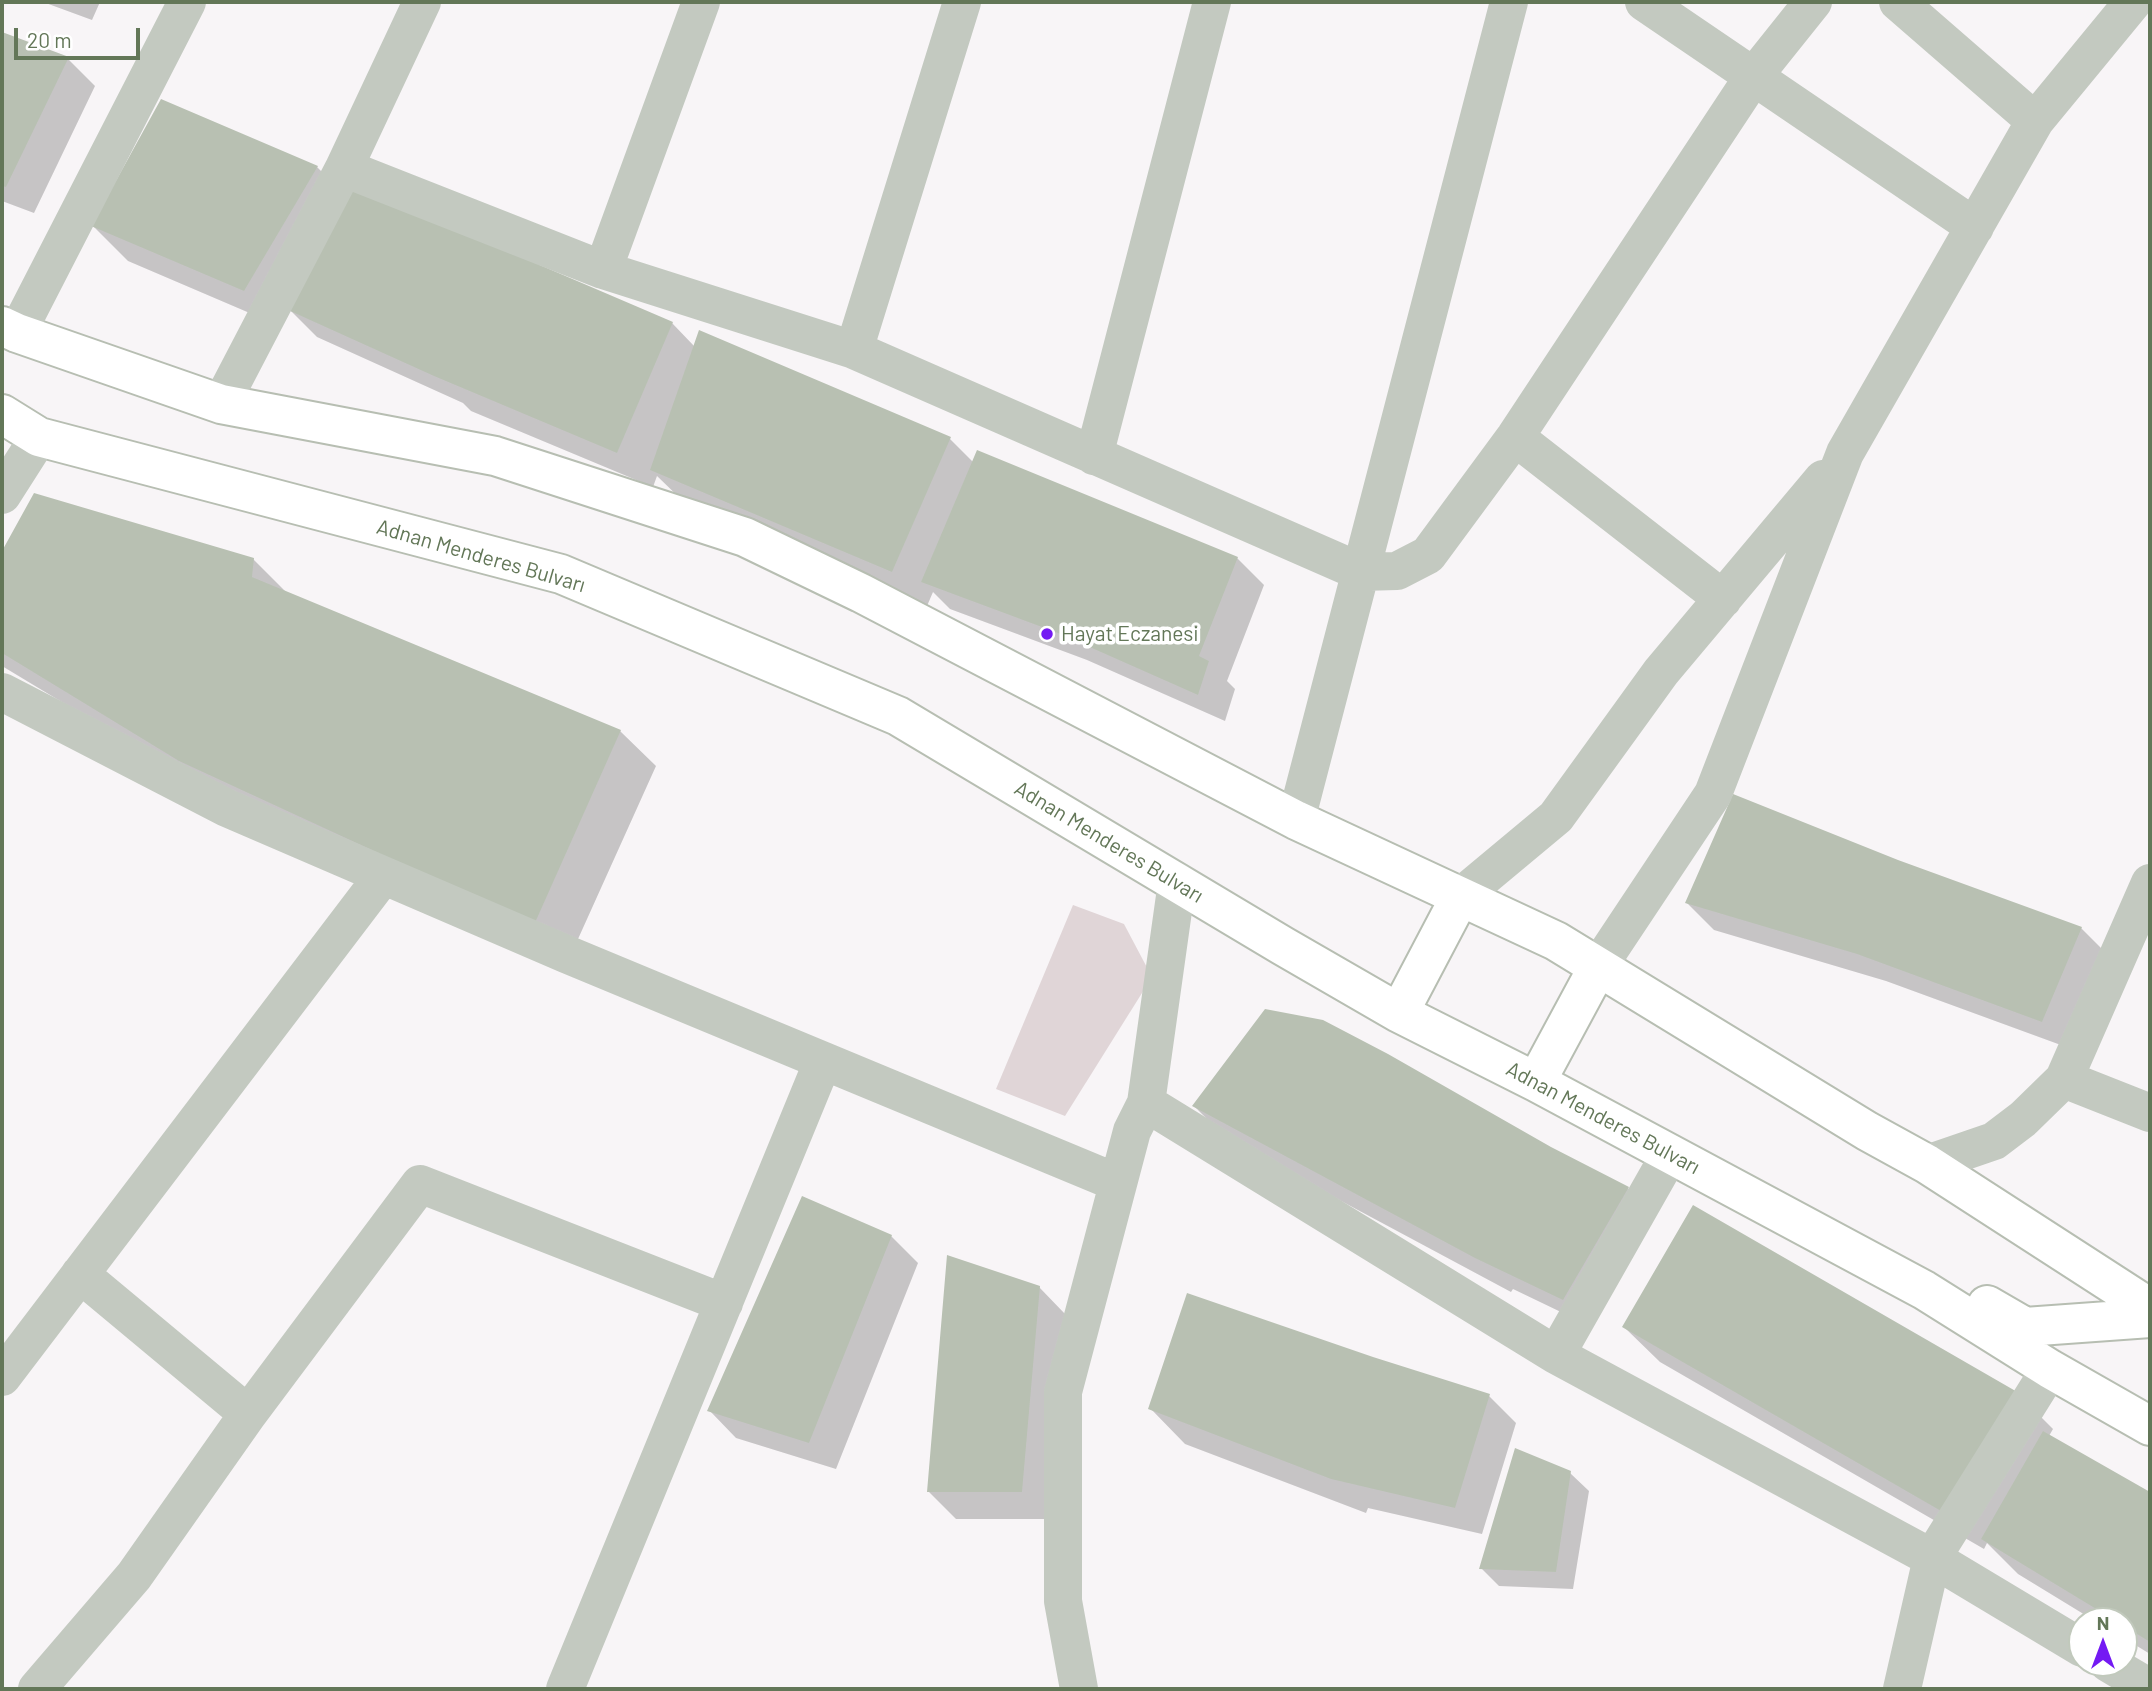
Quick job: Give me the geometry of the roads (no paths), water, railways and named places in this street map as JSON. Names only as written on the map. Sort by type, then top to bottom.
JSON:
[{"type":"main road","points":[[9,329],[221,404],[495,456],[745,537],[861,593],[1296,820],[1556,941],[1867,1131],[1927,1164],[2150,1308]]},
{"type":"main road","name":"Adnan Menderes Bulvarı","points":[[2,414],[39,437],[561,574],[898,716],[1399,1013],[1535,1082],[1924,1290],[2050,1369],[2150,1426]]},
{"type":"main road","points":[[1399,1013],[1460,897]]},
{"type":"main road","points":[[1535,1082],[1598,967]]},
{"type":"main road","points":[[1822,1235],[1906,1258],[2025,1327],[2150,1318]]},
{"type":"street","points":[[9,329],[187,2]]},
{"type":"street","points":[[221,404],[344,168],[422,2]]},
{"type":"street","points":[[604,270],[701,2]]},
{"type":"street","points":[[854,350],[962,2]]},
{"type":"street","points":[[1094,456],[1212,2]]},
{"type":"street","points":[[1296,820],[1509,2]]},
{"type":"street","points":[[1644,2],[1975,227]]},
{"type":"street","points":[[344,168],[604,270],[854,350],[1361,572],[1397,571],[1428,555],[1515,437],[1754,77],[1812,2]]},
{"type":"street","points":[[1898,2],[2035,121]]},
{"type":"street","points":[[1598,967],[1713,794],[1845,453],[2035,121],[2133,2]]},
{"type":"street","points":[[2,495],[39,437]]},
{"type":"street","points":[[1515,437],[1723,599]]},
{"type":"street","points":[[1460,897],[1556,817],[1661,672],[1845,453]]},
{"type":"street","points":[[2,692],[227,808],[383,876],[1118,1183]]},
{"type":"street","points":[[2,1377],[383,876]]},
{"type":"street","points":[[1079,1689],[1063,1601],[1063,1392],[1132,1131],[1146,1102],[1177,882]]},
{"type":"street","points":[[1927,1164],[1994,1141],[2064,1079],[2150,883]]},
{"type":"street","points":[[565,1689],[823,1061]]},
{"type":"street","points":[[2064,1079],[2150,1112]]},
{"type":"street","points":[[1146,1102],[1556,1355],[1932,1558],[2068,1639]]},
{"type":"street","points":[[1556,1355],[1670,1154]]},
{"type":"street","points":[[37,1689],[134,1576],[248,1414],[421,1184],[724,1303]]},
{"type":"street","points":[[80,1274],[248,1414]]},
{"type":"street","points":[[1902,1689],[1932,1558],[2050,1369]]},
{"type":"street","points":[[2132,1677],[2150,1688]]},
{"type":"place","name":"Hayat Eczanesi","points":[[1047,634]]}]
